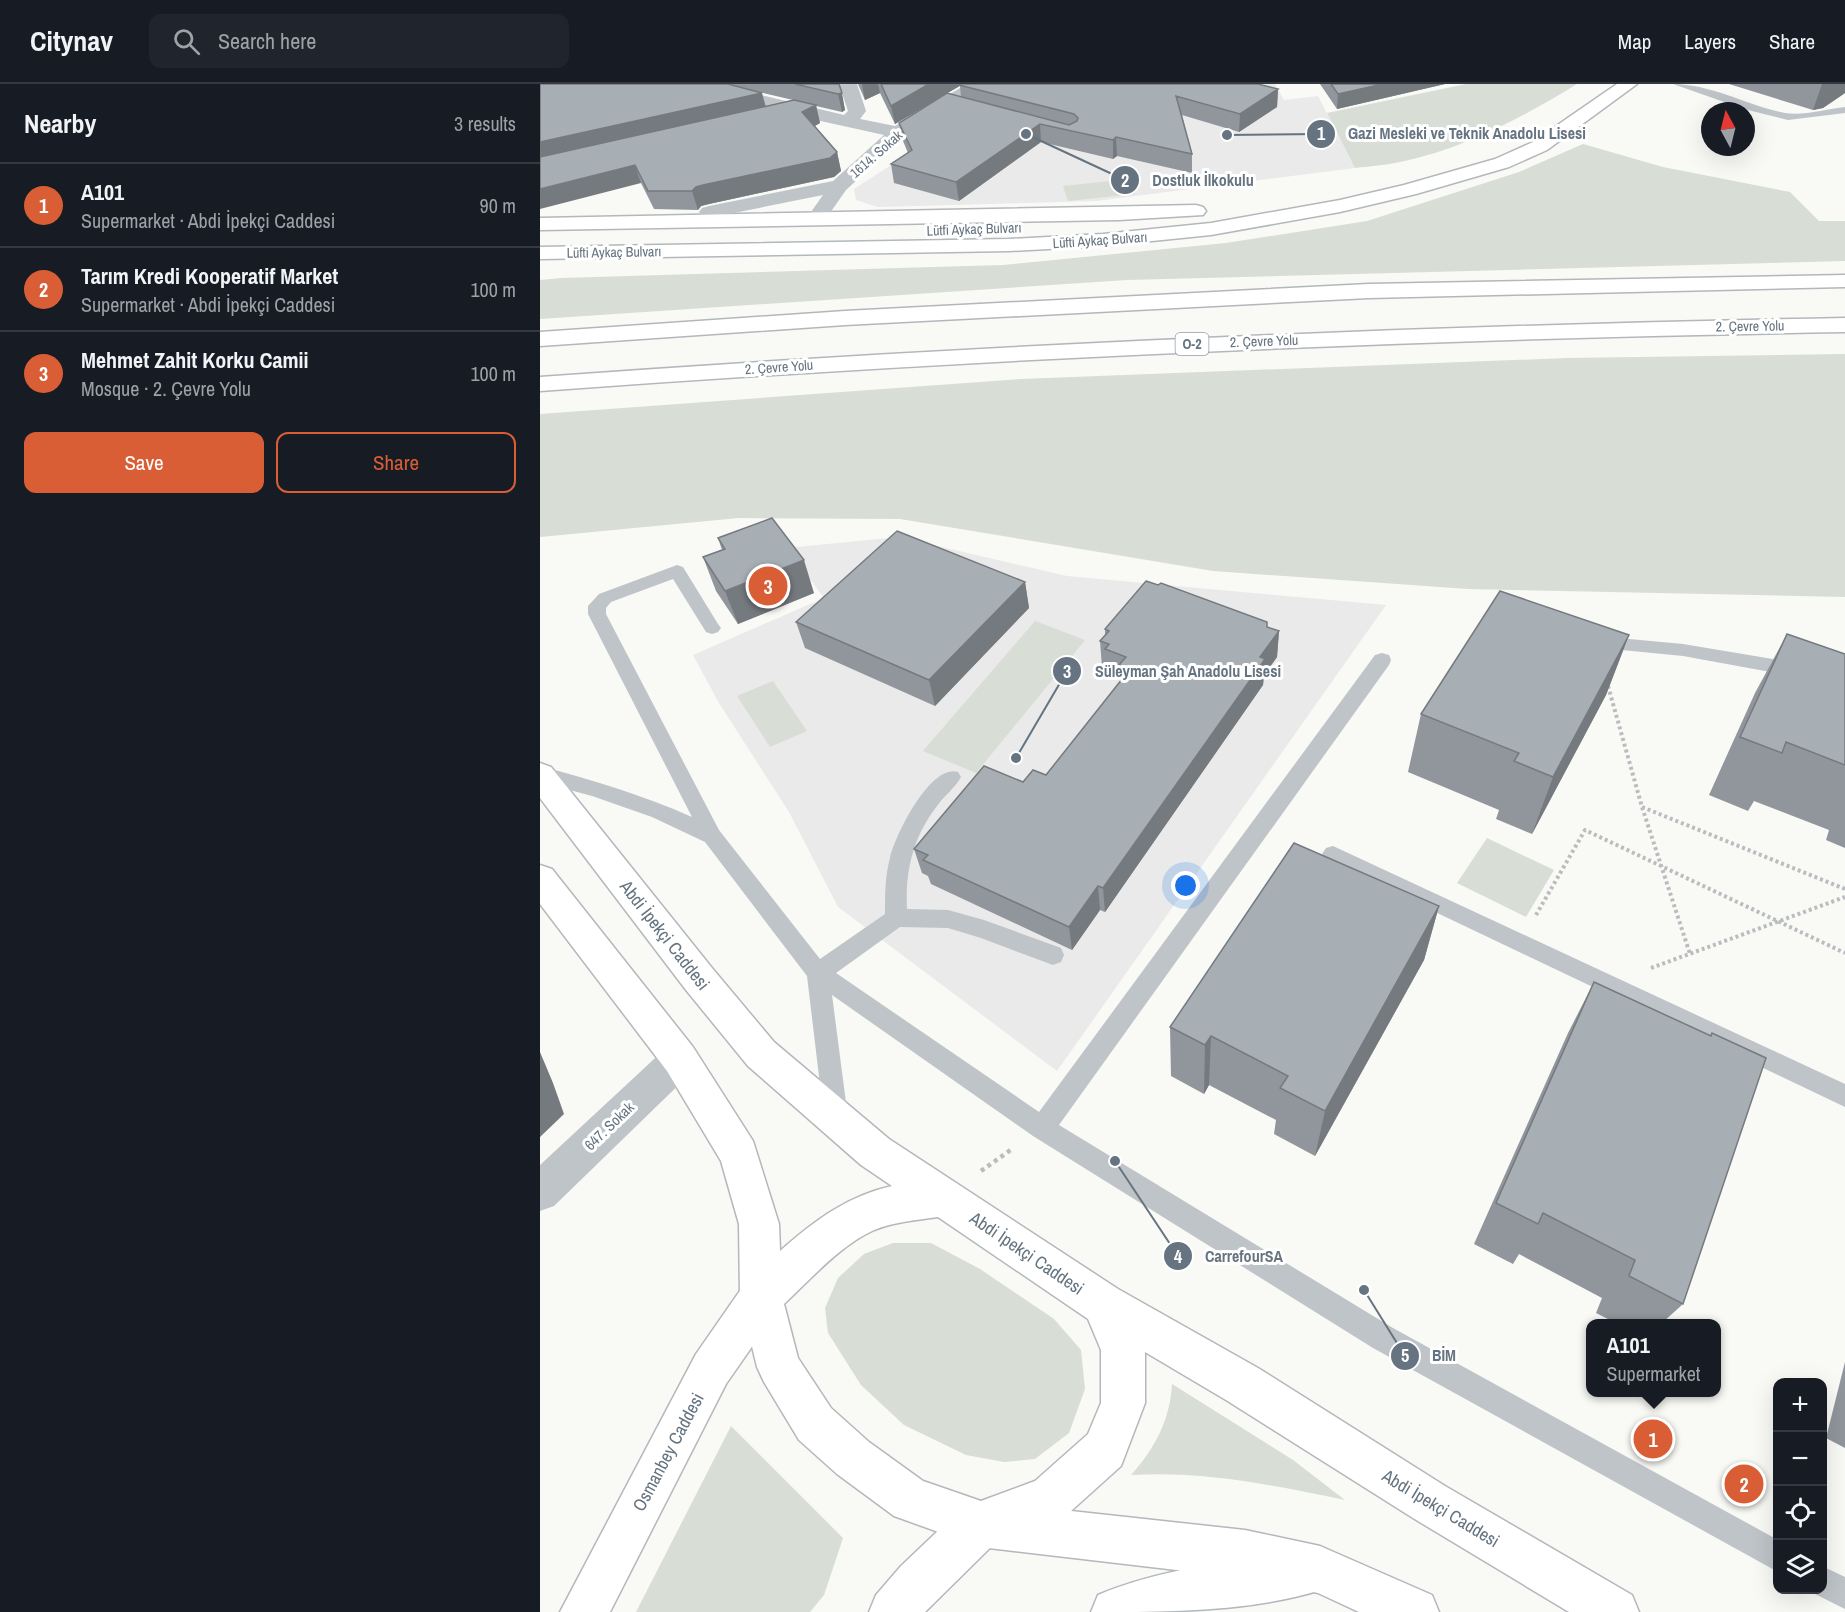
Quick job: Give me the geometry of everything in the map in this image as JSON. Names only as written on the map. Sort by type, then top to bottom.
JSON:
[{"type":"main road","points":[[1552,114],[1598,84]]},
{"type":"main road","name":"Lüfti Aykaç Bulvarı","points":[[540,253],[1009,245],[1166,235],[1281,218],[1409,190],[1502,162],[1540,146],[1628,84]]},
{"type":"main road","name":"Lütfi Aykaç Bulvarı","points":[[540,238],[975,230],[1090,224],[1219,209],[1399,175],[1485,150],[1518,135]]},
{"type":"main road","points":[[540,224],[1119,214],[1219,209]]},
{"type":"main road","points":[[540,269],[888,263],[1081,250],[1166,235]]},
{"type":"main road","points":[[540,339],[845,318],[1369,291],[1845,281]]},
{"type":"main road","name":"2. Çevre Yolu","points":[[540,384],[851,362],[1174,345],[1452,333],[1845,325]]},
{"type":"main road","name":"Abdi İpekçi Caddesi","points":[[540,775],[699,979],[761,1054],[875,1152],[1103,1304],[1242,1384],[1429,1502],[1615,1612]]},
{"type":"main road","points":[[540,879],[680,1059],[739,1154],[759,1224],[761,1297],[779,1367],[815,1424],[853,1458],[910,1500],[980,1524],[1245,1554],[1320,1570],[1415,1612]]},
{"type":"main road","name":"Osmanbey Caddesi","points":[[584,1612],[711,1369],[761,1297],[809,1252],[859,1216],[916,1200],[944,1197]]},
{"type":"main road","points":[[893,1612],[918,1583],[980,1524],[1050,1499],[1105,1450],[1123,1403],[1123,1349],[1103,1304]]},
{"type":"main road","points":[[1115,1612],[1156,1600],[1320,1570]]},
{"type":"street","points":[[696,84],[798,111],[898,132]]},
{"type":"street","points":[[848,84],[857,111],[848,122]]},
{"type":"street","name":"1614. Sokak","points":[[816,219],[839,186],[898,132],[979,84]]},
{"type":"street","points":[[765,118],[798,111]]},
{"type":"street","points":[[709,212],[839,186]]},
{"type":"street","name":"647. Sokak","points":[[540,1192],[680,1059]]},
{"type":"lane","points":[[1678,84],[1748,107],[1788,117],[1845,110]]},
{"type":"lane","points":[[945,104],[965,109]]},
{"type":"lane","points":[[712,628],[678,571],[605,598],[597,606],[597,614],[712,836],[818,973],[1042,1128],[1383,1338],[1773,1554]]},
{"type":"lane","points":[[1589,641],[1683,650],[1814,673],[1845,690]]},
{"type":"lane","points":[[1042,1128],[1382,660]]},
{"type":"lane","points":[[540,775],[595,789],[659,810],[712,836]]},
{"type":"lane","points":[[896,918],[896,885],[904,849],[923,806],[951,777]]},
{"type":"lane","points":[[1334,854],[1845,1096]]},
{"type":"lane","points":[[818,973],[896,918],[948,919],[984,929],[1053,955]]},
{"type":"lane","points":[[818,973],[836,1118]]},
{"type":"lane","points":[[1827,1584],[1845,1594]]},
{"type":"path","points":[[1589,641],[1690,954]]},
{"type":"path","points":[[1642,807],[1845,889]]},
{"type":"path","points":[[1520,942],[1585,830],[1845,953]]},
{"type":"path","points":[[1609,984],[1845,897]]},
{"type":"path","points":[[944,1197],[1042,1128]]},
{"type":"shaded area","points":[[1017,84],[1275,84],[1284,100],[1318,96],[1355,168],[1096,201],[878,207],[856,200],[854,189]]},
{"type":"shaded area","points":[[1466,84],[1577,84],[1494,130],[1450,148],[1399,162],[1355,168],[1327,113]]},
{"type":"shaded area","points":[[1583,144],[1663,167],[1790,192],[1819,221],[1845,221],[1845,261],[1127,280],[540,319],[540,280],[1003,265],[1226,243],[1367,221],[1519,172]]},
{"type":"shaded area","points":[[1129,179],[1135,194],[1068,201],[1063,186]]},
{"type":"shaded area","points":[[1845,354],[1845,597],[1468,589],[1213,571],[900,519],[739,518],[540,537],[540,414],[1021,379],[1567,358]]},
{"type":"shaded area","points":[[899,537],[1067,576],[1386,605],[1057,1071],[838,907],[789,812],[719,703],[693,655],[824,598],[787,548]]},
{"type":"shaded area","points":[[1035,621],[1085,640],[976,773],[923,751]]},
{"type":"shaded area","points":[[773,681],[807,731],[770,747],[737,696]]},
{"type":"shaded area","points":[[1487,838],[1554,870],[1526,917],[1457,883]]},
{"type":"shaded area","points":[[893,1243],[931,1243],[980,1269],[1054,1319],[1081,1350],[1085,1389],[1069,1433],[1035,1459],[1004,1462],[966,1455],[904,1425],[861,1385],[828,1333],[825,1308],[838,1278],[864,1254]]},
{"type":"shaded area","points":[[1172,1384],[1293,1460],[1345,1500],[1265,1484],[1212,1477],[1131,1475],[1160,1433],[1168,1410]]},
{"type":"shaded area","points":[[731,1426],[843,1538],[824,1595],[810,1612],[636,1612]]},
{"type":"building","points":[[540,84],[728,84],[762,93],[540,142]]},
{"type":"building","points":[[795,84],[839,84],[842,93],[838,94]]},
{"type":"building","points":[[881,84],[929,84],[891,106]]},
{"type":"building","points":[[1258,84],[1278,89],[1240,114],[1176,96],[1192,154],[1116,137],[1113,140],[1040,124],[956,182],[891,164],[912,150],[899,123],[947,93],[1069,125],[1078,118],[1074,114],[959,85]]},
{"type":"building","points":[[1331,84],[1383,84],[1338,94]]},
{"type":"building","points":[[794,100],[816,105],[802,112],[837,152],[830,158],[703,185],[692,191],[648,191],[635,165],[540,189],[540,157]]},
{"type":"building","points":[[772,518],[804,560],[725,591],[703,557],[725,549],[718,538]]},
{"type":"building","points":[[897,531],[1025,582],[929,680],[796,622]]},
{"type":"building","points":[[1146,581],[1158,585],[1161,583],[1267,622],[1267,627],[1279,631],[1260,657],[1265,659],[1103,888],[1098,886],[1069,927],[923,860],[928,855],[914,849],[984,766],[1023,782],[1033,770],[1046,775],[1130,669],[1119,665],[1126,657],[1105,649],[1109,644],[1100,641],[1109,631],[1105,629]]},
{"type":"building","points":[[1500,591],[1629,635],[1553,777],[1514,761],[1519,753],[1421,714]]},
{"type":"building","points":[[1787,634],[1845,654],[1845,765],[1786,742],[1782,753],[1740,737]]},
{"type":"building","points":[[1294,843],[1439,906],[1325,1111],[1280,1088],[1288,1076],[1211,1036],[1205,1045],[1170,1027]]},
{"type":"building","points":[[1594,982],[1711,1036],[1712,1033],[1766,1058],[1683,1304],[1629,1276],[1635,1260],[1543,1213],[1538,1224],[1496,1203]]},
{"type":"place","name":"Dostluk İlkokulu","points":[[1026,134]]},
{"type":"place","name":"Gazi Mesleki ve Teknik Anadolu Lisesi","points":[[1227,135]]},
{"type":"place","name":"Mehmet Zahit Korku Camii","points":[[768,586]]},
{"type":"place","name":"Süleyman Şah Anadolu Lisesi","points":[[1016,758]]},
{"type":"place","name":"CarrefourSA","points":[[1115,1161]]},
{"type":"place","name":"BİM","points":[[1364,1290]]},
{"type":"place","name":"A101","points":[[1653,1439]]},
{"type":"place","name":"Tarım Kredi Kooperatif Market","points":[[1744,1484]]}]
